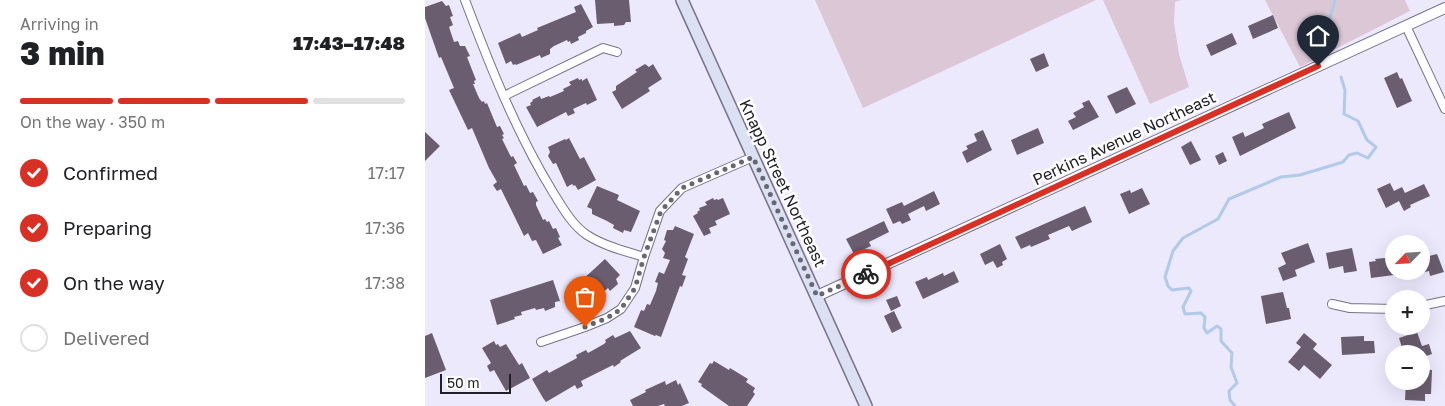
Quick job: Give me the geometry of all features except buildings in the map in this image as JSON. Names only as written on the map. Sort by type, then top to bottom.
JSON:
[{"type":"main road","name":"Knapp Street Northeast","points":[[682,0],[867,406]]},
{"type":"street","points":[[465,0],[521,133],[566,213],[576,226],[587,234],[603,243],[644,257]]},
{"type":"street","name":"Perkins Avenue Northeast","points":[[817,296],[1445,8]]},
{"type":"street","points":[[1406,26],[1445,109]]},
{"type":"street","points":[[504,96],[603,48],[617,52]]},
{"type":"street","points":[[541,342],[593,324],[621,309],[635,288],[661,211],[682,188],[753,157]]},
{"type":"street","points":[[1430,305],[1445,303]]},
{"type":"street","points":[[1332,304],[1350,308],[1385,309]]},
{"type":"shaded area","points":[[815,0],[1096,0],[863,108]]},
{"type":"shaded area","points":[[1103,0],[1181,0],[1175,2],[1174,23],[1179,54],[1189,87],[1150,104]]},
{"type":"shaded area","points":[[1265,0],[1405,0],[1410,11],[1300,67]]},
{"type":"waterway","points":[[1325,42],[1326,31],[1335,0]]},
{"type":"waterway","points":[[1235,406],[1230,400],[1229,391],[1237,383],[1231,367],[1232,353],[1221,341],[1221,329],[1217,326],[1207,333],[1204,328],[1205,317],[1201,313],[1185,314],[1183,307],[1191,291],[1189,288],[1172,290],[1168,286],[1165,277],[1173,251],[1183,238],[1218,219],[1229,199],[1281,177],[1300,175],[1343,162],[1349,155],[1357,153],[1368,158],[1376,147],[1367,140],[1358,121],[1344,114],[1345,90],[1341,77]]},
{"type":"way so far","points":[[585,327],[607,318],[621,309],[635,288],[661,211],[682,188],[753,157],[817,296],[866,274]]},
{"type":"route","points":[[866,274],[1318,66]]}]
